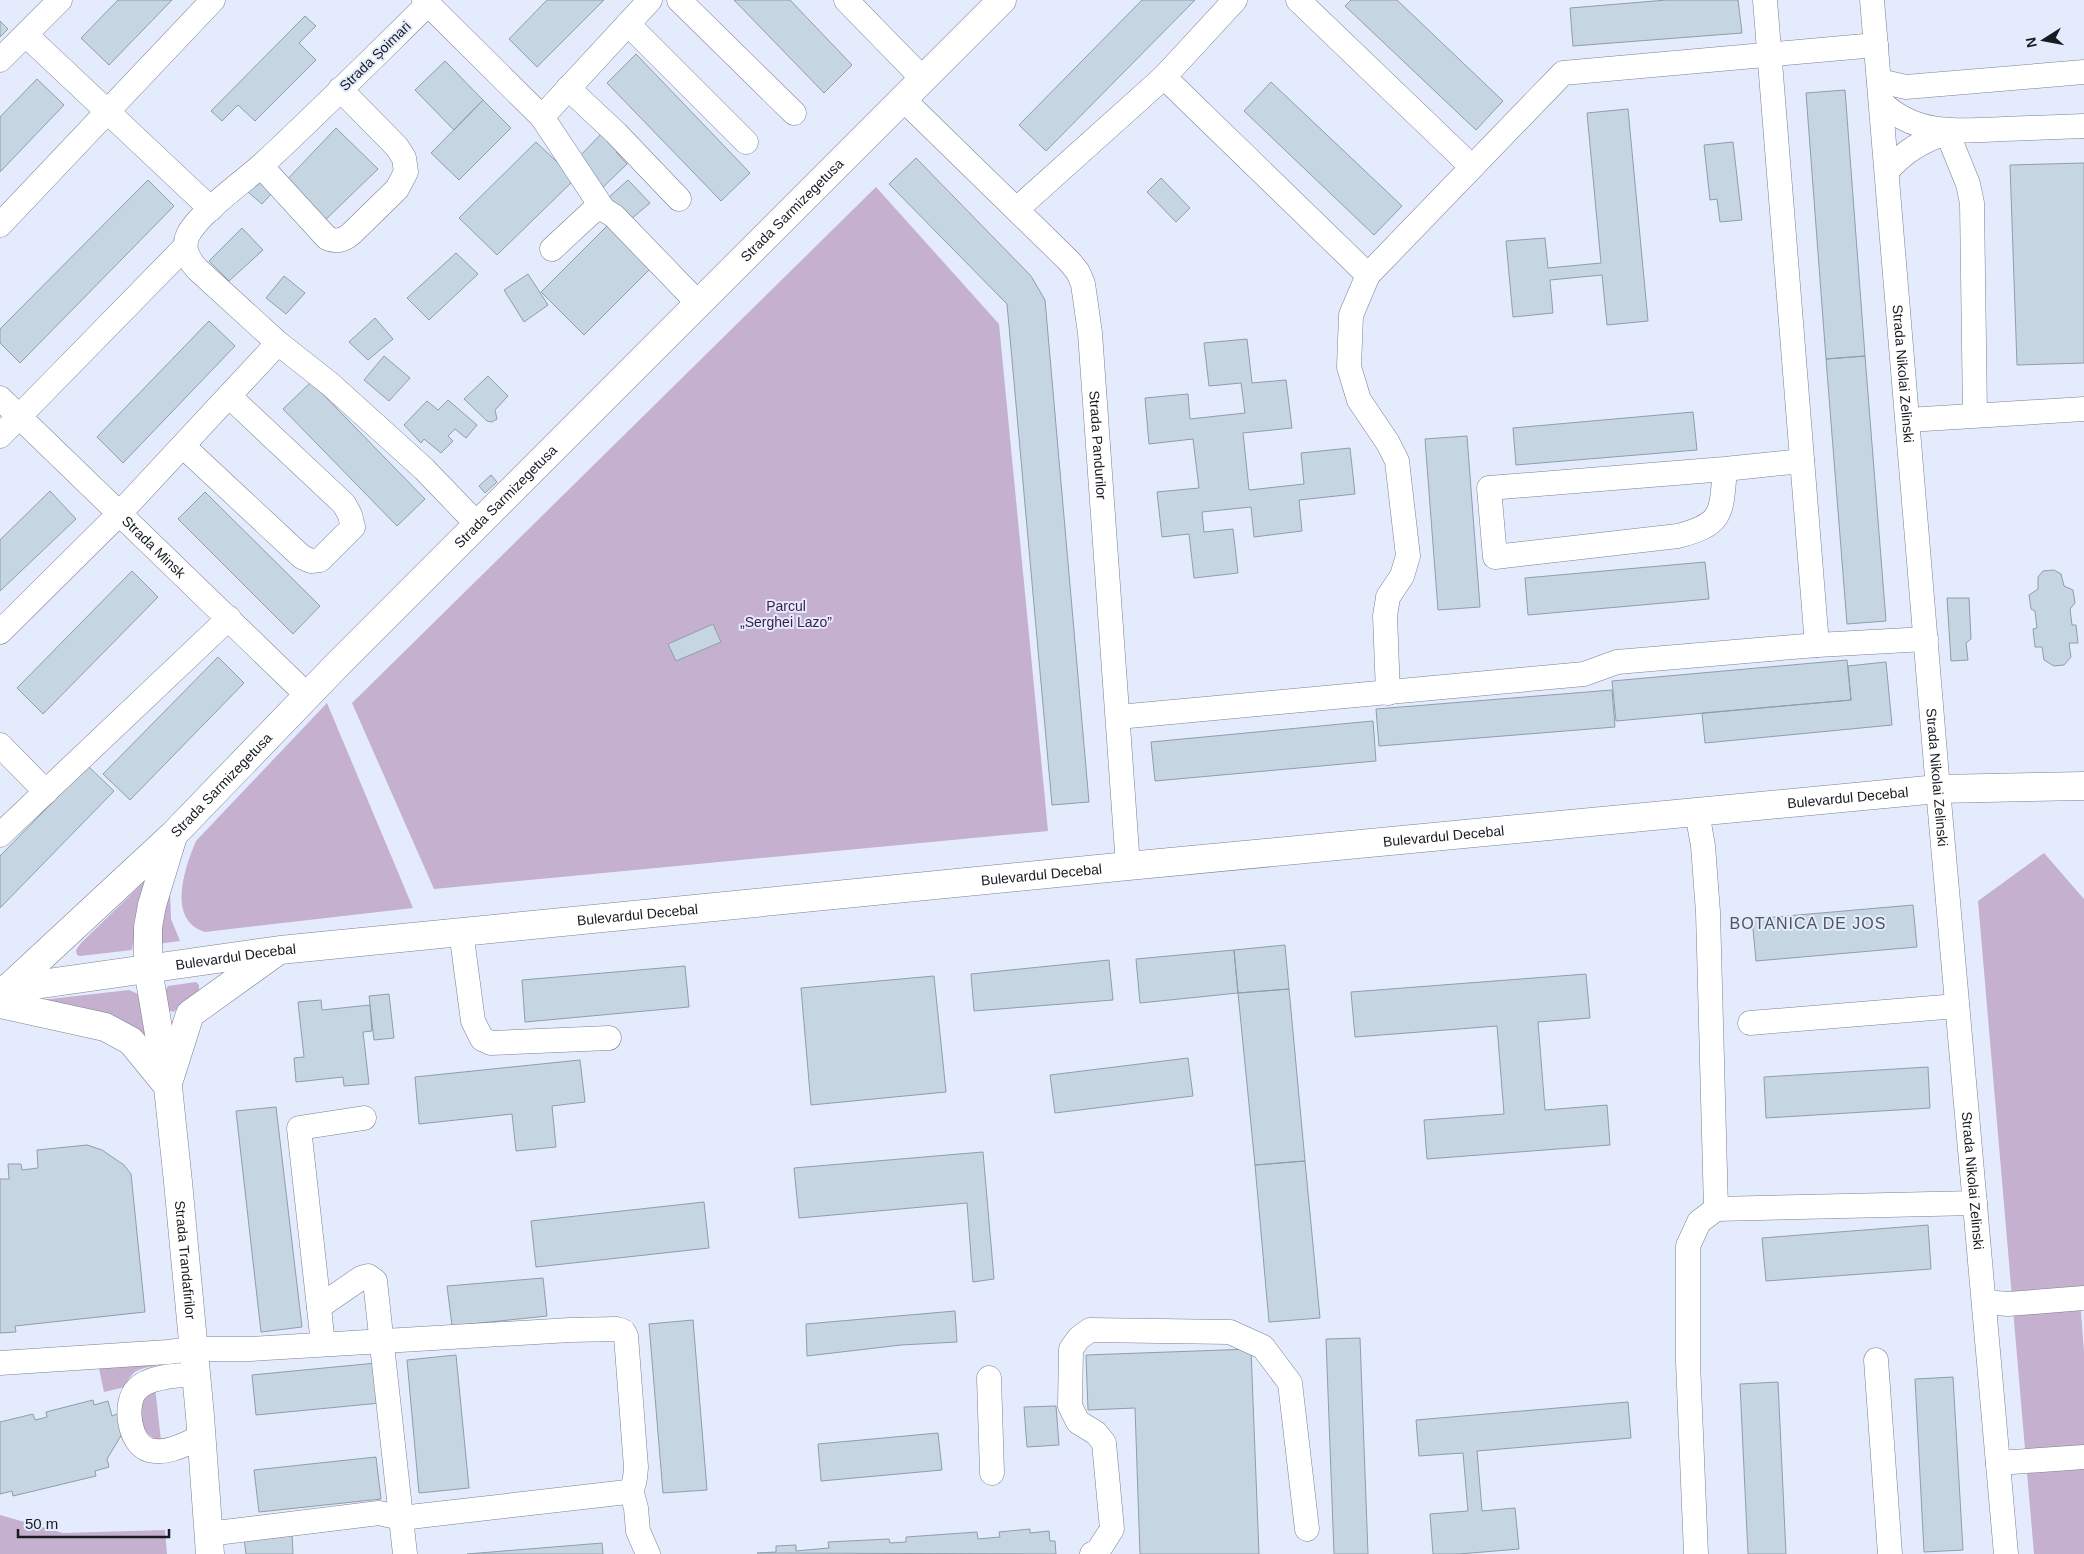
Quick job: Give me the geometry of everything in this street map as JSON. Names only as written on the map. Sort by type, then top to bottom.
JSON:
[{"type":"main road","name":"Strada Sarmizegetusa","points":[[2,994],[173,835],[308,696],[1002,0]]},
{"type":"main road","name":"Bulevardul Decebal","points":[[2,994],[148,969],[280,950],[461,931],[1938,789],[2084,786]]},
{"type":"main road","name":"Strada Trandafirilor","points":[[173,835],[149,920],[148,969],[168,1087],[187,1272],[209,1544]]},
{"type":"main road","points":[[168,1087],[190,1014],[280,950]]},
{"type":"main road","points":[[2,994],[105,1027],[131,1041],[168,1087]]},
{"type":"street","points":[[0,60],[60,0]]},
{"type":"street","points":[[0,225],[212,0]]},
{"type":"street","points":[[542,117],[650,0]]},
{"type":"street","points":[[679,0],[794,112]]},
{"type":"street","points":[[846,0],[923,79]]},
{"type":"street","points":[[1017,209],[1164,77],[1235,0]]},
{"type":"street","points":[[1298,0],[1472,167]]},
{"type":"street","points":[[1765,0],[1817,645]]},
{"type":"street","name":"Strada Nikolai Zelinski","points":[[1872,0],[1938,789],[2006,1554]]},
{"type":"street","name":"Strada Șoimari","points":[[0,436],[185,247],[191,229],[261,166],[426,2],[542,117],[603,209],[614,216],[699,304]]},
{"type":"street","points":[[628,24],[746,142]]},
{"type":"street","points":[[26,35],[211,209]]},
{"type":"street","points":[[1388,693],[1385,616],[1388,597],[1402,576],[1408,556],[1397,461],[1388,443],[1359,400],[1349,367],[1352,314],[1368,275],[1563,73],[1876,45]]},
{"type":"street","points":[[2084,72],[1906,87],[1880,91],[1891,112],[1920,126],[1947,132],[2084,126]]},
{"type":"street","points":[[1164,77],[1368,275]]},
{"type":"street","points":[[568,88],[616,133],[678,199]]},
{"type":"street","points":[[261,166],[327,238],[338,241],[345,239],[352,233],[397,189],[406,172],[404,158],[397,147],[340,89]]},
{"type":"street","name":"Strada Pandurilor","points":[[903,99],[1017,209],[1078,272],[1086,297],[1103,498],[1128,866]]},
{"type":"street","points":[[1887,171],[1914,146],[1947,132]]},
{"type":"street","points":[[1947,132],[1968,184],[1972,203],[1975,415]]},
{"type":"street","points":[[552,249],[594,210],[603,209]]},
{"type":"street","points":[[185,247],[187,256],[197,269],[278,343],[330,384],[417,462],[478,525]]},
{"type":"street","points":[[0,632],[120,514],[278,343]]},
{"type":"street","points":[[183,446],[302,557],[311,561],[320,560],[353,526],[344,504],[229,396]]},
{"type":"street","name":"Strada Minsk","points":[[0,398],[308,696]]},
{"type":"street","points":[[1908,420],[2084,409]]},
{"type":"street","points":[[1724,469],[1722,501],[1715,518],[1708,526],[1693,532],[1678,536],[1495,557],[1489,488],[1802,461]]},
{"type":"street","points":[[0,835],[229,618]]},
{"type":"street","points":[[1118,717],[1584,674],[1617,662],[1817,645],[1926,639]]},
{"type":"street","points":[[0,745],[46,792]]},
{"type":"street","points":[[1697,812],[1703,846],[1708,912],[1716,1209]]},
{"type":"street","points":[[461,931],[472,1020],[482,1039],[491,1043],[497,1043],[609,1038]]},
{"type":"street","points":[[1750,1023],[1957,1006]]},
{"type":"street","points":[[323,1344],[299,1128],[364,1118]]},
{"type":"street","points":[[1696,1554],[1688,1362],[1688,1246],[1699,1222],[1716,1209],[1975,1204]]},
{"type":"street","points":[[319,1307],[362,1278],[368,1276],[372,1278],[377,1290],[380,1340],[405,1554]]},
{"type":"street","points":[[1984,1302],[2008,1304],[2084,1298]]},
{"type":"street","points":[[200,1437],[168,1451],[149,1450],[136,1439],[132,1427],[130,1405],[133,1394],[141,1385],[168,1376],[194,1361],[250,1349],[570,1330],[608,1329],[623,1331],[626,1336],[636,1467],[631,1490],[636,1508],[638,1531],[648,1554]]},
{"type":"street","points":[[1092,1554],[1098,1550],[1112,1529],[1104,1443],[1096,1433],[1078,1422],[1070,1406],[1072,1349],[1079,1338],[1090,1330],[1230,1332],[1263,1347],[1290,1383],[1307,1529]]},
{"type":"street","points":[[0,1363],[168,1352],[194,1361]]},
{"type":"street","points":[[1876,1360],[1890,1554]]},
{"type":"street","points":[[989,1378],[992,1473]]},
{"type":"street","points":[[1998,1463],[2084,1457]]},
{"type":"street","points":[[209,1544],[379,1513],[400,1518],[627,1492],[631,1490]]},
{"type":"green space","name":"Parcul „Serghei Lazo”","points":[[876,187],[999,324],[1048,831],[434,889],[352,703]]},
{"type":"green space","points":[[327,703],[413,908],[205,932],[193,926],[186,916],[182,905],[182,892],[187,864],[196,841]]},
{"type":"green space","points":[[2044,853],[2084,899],[2084,1286],[2079,1287],[2084,1352],[2084,1554],[2034,1554],[1978,901]]},
{"type":"green space","points":[[144,882],[147,882],[132,950],[77,955],[76,950],[81,943]]},
{"type":"green space","points":[[170,892],[171,919],[180,941],[158,944],[158,926]]},
{"type":"green space","points":[[196,982],[199,985],[199,992],[173,1012],[168,1010],[165,991],[168,986]]},
{"type":"green space","points":[[129,990],[138,994],[141,998],[149,1039],[129,1024],[101,1012],[41,1000]]},
{"type":"green space","points":[[153,1358],[155,1366],[136,1371],[130,1377],[125,1387],[104,1392],[98,1364]]},
{"type":"green space","points":[[155,1387],[161,1441],[146,1432],[139,1404]]},
{"type":"green space","points":[[0,1515],[63,1533],[165,1530],[167,1554],[0,1554]]},
{"type":"building","points":[[118,0],[172,0],[109,65],[81,38]]},
{"type":"building","points":[[547,0],[604,0],[537,67],[509,39]]},
{"type":"building","points":[[734,0],[790,0],[852,65],[824,93]]},
{"type":"building","points":[[1142,0],[1195,0],[1046,151],[1019,125]]},
{"type":"building","points":[[1351,0],[1397,0],[1503,101],[1476,130],[1345,6]]},
{"type":"building","points":[[1667,0],[1738,0],[1742,33],[1573,46],[1570,8]]},
{"type":"building","points":[[305,16],[316,26],[299,43],[316,60],[255,121],[238,105],[222,121],[211,111]]},
{"type":"building","points":[[0,21],[8,29],[0,37]]},
{"type":"building","points":[[636,54],[750,173],[721,201],[607,83]]},
{"type":"building","points":[[445,61],[483,100],[454,130],[415,90]]},
{"type":"building","points":[[37,79],[64,105],[0,172],[0,117]]},
{"type":"building","points":[[1271,82],[1402,206],[1374,235],[1244,111]]},
{"type":"building","points":[[1845,90],[1865,356],[1826,359],[1806,93]]},
{"type":"building","points":[[483,100],[511,128],[459,180],[431,153]]},
{"type":"building","points":[[1628,109],[1648,321],[1607,325],[1602,275],[1550,280],[1553,313],[1513,317],[1506,241],[1545,238],[1548,268],[1601,263],[1587,113]]},
{"type":"building","points":[[336,128],[378,169],[320,225],[281,186]]},
{"type":"building","points":[[605,130],[622,147],[616,152],[627,164],[600,190],[574,162]]},
{"type":"building","points":[[536,142],[575,179],[497,255],[459,218]]},
{"type":"building","points":[[1733,142],[1742,220],[1720,222],[1717,199],[1710,200],[1704,145]]},
{"type":"building","points":[[916,158],[1031,276],[1045,300],[1089,802],[1052,805],[1007,304],[889,184]]},
{"type":"building","points":[[2084,163],[2084,363],[2017,365],[2010,165]]},
{"type":"building","points":[[1161,178],[1190,208],[1176,222],[1147,192]]},
{"type":"building","points":[[260,179],[274,191],[262,204],[248,192]]},
{"type":"building","points":[[148,180],[174,206],[20,363],[0,343],[0,329]]},
{"type":"building","points":[[628,180],[650,203],[630,220],[608,198]]},
{"type":"building","points":[[610,223],[653,266],[584,335],[541,292]]},
{"type":"building","points":[[242,228],[263,250],[229,281],[209,261]]},
{"type":"building","points":[[456,253],[478,274],[429,320],[407,298]]},
{"type":"building","points":[[528,274],[548,305],[524,322],[504,290]]},
{"type":"building","points":[[284,276],[305,293],[286,314],[266,298]]},
{"type":"building","points":[[375,318],[393,339],[368,360],[349,342]]},
{"type":"building","points":[[209,321],[235,346],[123,463],[97,437]]},
{"type":"building","points":[[1247,339],[1252,383],[1286,380],[1292,428],[1243,433],[1249,490],[1304,484],[1301,453],[1350,448],[1355,494],[1299,500],[1302,531],[1254,537],[1251,507],[1202,512],[1204,532],[1233,529],[1238,573],[1194,578],[1189,534],[1162,537],[1157,492],[1199,488],[1193,439],[1149,444],[1145,398],[1188,394],[1190,419],[1245,413],[1241,383],[1209,386],[1204,343]]},
{"type":"building","points":[[384,356],[410,378],[389,401],[364,380]]},
{"type":"building","points":[[1865,356],[1886,621],[1847,624],[1826,359]]},
{"type":"building","points":[[488,376],[508,396],[495,410],[497,419],[492,422],[487,421],[464,399]]},
{"type":"building","points":[[311,382],[425,499],[397,526],[283,409]]},
{"type":"building","points":[[448,400],[477,425],[466,438],[455,429],[448,436],[453,441],[441,453],[424,439],[421,443],[404,425],[427,401],[438,410]]},
{"type":"building","points":[[1693,412],[1697,450],[1516,465],[1513,428]]},
{"type":"building","points":[[1467,436],[1480,607],[1438,610],[1425,439]]},
{"type":"building","points":[[491,475],[497,482],[485,493],[479,486]]},
{"type":"building","points":[[50,491],[76,519],[0,591],[0,540]]},
{"type":"building","points":[[205,492],[320,606],[293,634],[178,519]]},
{"type":"building","points":[[1705,562],[1709,599],[1528,615],[1525,578]]},
{"type":"building","points":[[2054,570],[2061,574],[2064,586],[2073,590],[2075,603],[2070,609],[2072,625],[2076,625],[2078,643],[2069,643],[2071,657],[2064,665],[2054,666],[2044,660],[2042,647],[2035,647],[2033,629],[2037,628],[2035,611],[2031,609],[2029,595],[2038,589],[2038,577],[2043,571]]},
{"type":"building","points":[[132,571],[158,597],[43,714],[17,688]]},
{"type":"building","points":[[1947,598],[1969,598],[1971,639],[1966,643],[1968,660],[1951,661]]},
{"type":"building","points":[[713,624],[721,642],[676,661],[668,644]]},
{"type":"building","points":[[218,657],[244,683],[130,800],[103,774]]},
{"type":"building","points":[[1847,660],[1851,700],[1616,721],[1612,681]]},
{"type":"building","points":[[1886,662],[1892,725],[1705,743],[1702,713],[1851,700],[1848,666]]},
{"type":"building","points":[[1612,690],[1615,727],[1379,746],[1376,709]]},
{"type":"building","points":[[1373,721],[1376,761],[1155,781],[1151,742]]},
{"type":"building","points":[[88,766],[114,791],[0,908],[0,856]]},
{"type":"building","points":[[1913,905],[1917,947],[1756,961],[1752,919]]},
{"type":"building","points":[[1285,945],[1289,989],[1238,993],[1234,950]]},
{"type":"building","points":[[1234,950],[1238,993],[1140,1003],[1136,959]]},
{"type":"building","points":[[1109,960],[1113,1000],[974,1011],[971,974]]},
{"type":"building","points":[[685,966],[689,1007],[525,1022],[522,980]]},
{"type":"building","points":[[1586,974],[1590,1018],[1538,1022],[1545,1110],[1607,1105],[1610,1145],[1427,1159],[1424,1120],[1504,1114],[1497,1026],[1355,1037],[1351,992]]},
{"type":"building","points":[[934,976],[946,1092],[811,1105],[801,988]]},
{"type":"building","points":[[1289,989],[1305,1161],[1255,1165],[1238,993]]},
{"type":"building","points":[[389,994],[394,1038],[374,1040],[369,996]]},
{"type":"building","points":[[321,1000],[322,1010],[370,1005],[372,1031],[363,1032],[369,1084],[344,1086],[343,1077],[296,1082],[294,1058],[304,1057],[298,1002]]},
{"type":"building","points":[[1188,1058],[1193,1096],[1055,1113],[1050,1075]]},
{"type":"building","points":[[580,1060],[585,1102],[552,1106],[556,1147],[516,1151],[512,1114],[419,1124],[415,1077]]},
{"type":"building","points":[[1928,1067],[1930,1108],[1766,1118],[1764,1077]]},
{"type":"building","points":[[276,1107],[302,1327],[261,1332],[236,1111]]},
{"type":"building","points":[[87,1145],[102,1150],[124,1165],[131,1174],[145,1312],[15,1326],[16,1332],[0,1333],[0,1179],[9,1179],[8,1164],[21,1164],[22,1170],[38,1168],[37,1150]]},
{"type":"building","points":[[983,1152],[994,1279],[973,1282],[967,1203],[799,1218],[794,1168]]},
{"type":"building","points":[[1305,1161],[1320,1318],[1269,1322],[1255,1165]]},
{"type":"building","points":[[704,1202],[709,1248],[536,1267],[531,1221]]},
{"type":"building","points":[[1928,1225],[1931,1269],[1766,1281],[1762,1238]]},
{"type":"building","points":[[543,1278],[547,1316],[452,1326],[447,1286]]},
{"type":"building","points":[[955,1311],[957,1342],[901,1345],[807,1356],[806,1324]]},
{"type":"building","points":[[693,1320],[707,1490],[663,1493],[649,1324]]},
{"type":"building","points":[[1360,1338],[1368,1554],[1334,1554],[1326,1339]]},
{"type":"building","points":[[1251,1349],[1259,1554],[1140,1554],[1135,1408],[1088,1410],[1086,1355]]},
{"type":"building","points":[[456,1355],[469,1488],[419,1493],[407,1360]]},
{"type":"building","points":[[376,1363],[380,1403],[256,1415],[252,1375]]},
{"type":"building","points":[[1953,1377],[1963,1550],[1924,1552],[1915,1379]]},
{"type":"building","points":[[1778,1382],[1786,1554],[1748,1554],[1740,1384]]},
{"type":"building","points":[[93,1400],[94,1405],[108,1401],[112,1416],[117,1414],[122,1434],[107,1459],[109,1467],[95,1471],[96,1476],[13,1496],[12,1491],[0,1494],[0,1422],[33,1414],[35,1420],[47,1417],[46,1412]]},
{"type":"building","points":[[1628,1402],[1631,1438],[1477,1451],[1482,1511],[1515,1508],[1519,1549],[1459,1554],[1433,1554],[1430,1514],[1468,1511],[1463,1453],[1419,1456],[1416,1420]]},
{"type":"building","points":[[1056,1406],[1059,1445],[1027,1447],[1024,1407]]},
{"type":"building","points":[[938,1433],[942,1470],[821,1481],[818,1444]]},
{"type":"building","points":[[376,1457],[381,1499],[259,1512],[254,1470]]},
{"type":"building","points":[[1030,1529],[1030,1533],[1049,1531],[1050,1541],[1055,1541],[1056,1554],[757,1553],[776,1552],[776,1546],[796,1545],[796,1551],[829,1548],[828,1542],[889,1539],[890,1543],[906,1542],[906,1537],[977,1532],[978,1539],[1000,1537],[999,1532]]},
{"type":"building","points":[[292,1534],[293,1554],[246,1554],[244,1538]]},
{"type":"building","points":[[602,1543],[603,1554],[467,1554]]},
{"type":"district","name":"BOTANICA DE JOS","points":[[1808,923]]}]
